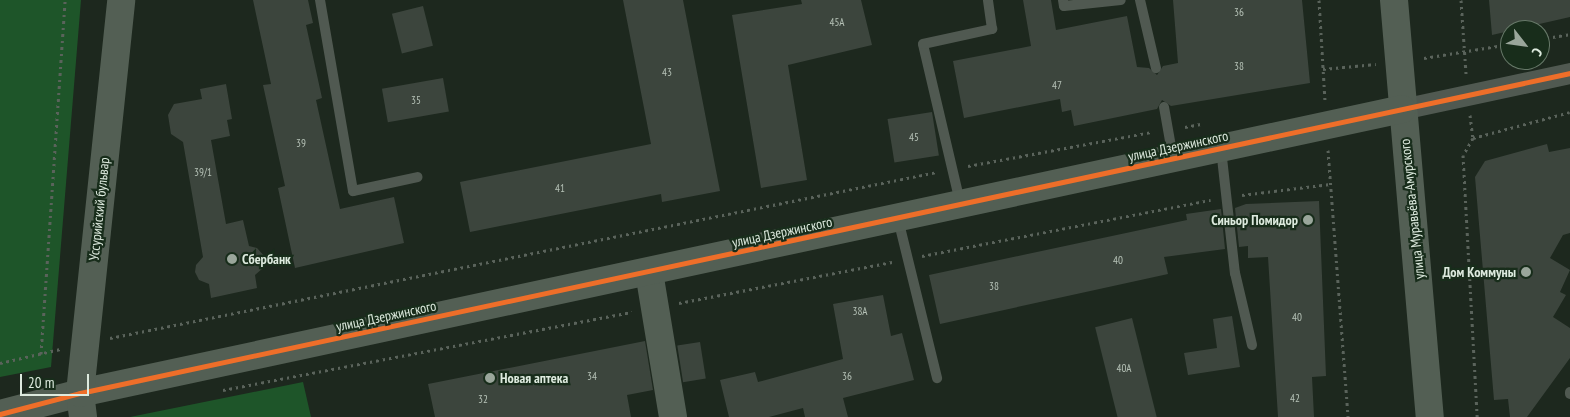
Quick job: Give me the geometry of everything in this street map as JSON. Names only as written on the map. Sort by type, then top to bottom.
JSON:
[{"type":"street","name":"Уссурийский бульвар","points":[[82,405],[85,343],[121,0]]},
{"type":"street","name":"улица Муравьёва-Амурского","points":[[1394,0],[1430,417]]},
{"type":"street","name":"улица Дзержинского","points":[[0,414],[82,405],[649,272],[1570,73]]},
{"type":"street","points":[[649,272],[673,417]]},
{"type":"lane","points":[[320,0],[353,191],[418,177]]},
{"type":"lane","points":[[961,206],[922,44],[992,29],[988,0]]},
{"type":"lane","points":[[1063,0],[1064,6],[1121,0]]},
{"type":"lane","points":[[1140,0],[1156,68]]},
{"type":"lane","points":[[1164,107],[1173,159]]},
{"type":"lane","points":[[1221,148],[1234,273],[1252,345]]},
{"type":"lane","points":[[898,219],[938,378]]},
{"type":"path","points":[[41,354],[66,0]]},
{"type":"path","points":[[1319,0],[1330,184],[1348,417]]},
{"type":"path","points":[[1461,0],[1467,94],[1473,138],[1463,155],[1477,417]]},
{"type":"path","points":[[1550,37],[1570,34]]},
{"type":"path","points":[[1473,138],[1570,112]]},
{"type":"path","points":[[0,363],[85,343],[952,169],[1167,129],[1206,124]]},
{"type":"path","points":[[675,304],[1226,197],[1330,184]]},
{"type":"path","points":[[217,392],[636,311]]},
{"type":"green space","points":[[0,0],[81,0],[51,367],[0,377]]},
{"type":"green space","points":[[303,382],[311,417],[130,417]]},
{"type":"building","points":[[253,0],[308,0],[313,23],[306,25],[322,98],[316,100],[340,209],[394,197],[404,243],[295,268],[278,188],[285,186],[263,85],[271,84]]},
{"type":"building","points":[[623,0],[683,0],[720,191],[662,202],[661,194],[470,232],[460,182],[651,144]]},
{"type":"building","points":[[801,0],[861,0],[872,45],[788,65],[807,180],[761,188],[732,15],[802,4]]},
{"type":"building","points":[[1023,0],[1051,0],[1056,30],[1127,16],[1137,67],[1149,68],[1157,75],[1163,66],[1178,63],[1173,0],[1302,0],[1310,83],[1171,106],[1162,100],[1157,109],[1074,126],[1071,110],[1062,112],[1060,99],[964,118],[953,61],[1031,46]]},
{"type":"building","points":[[1489,0],[1570,0],[1570,17],[1550,22],[1550,20],[1500,20],[1500,33],[1492,35]]},
{"type":"building","points":[[423,6],[433,46],[402,54],[392,14]]},
{"type":"building","points":[[443,78],[449,111],[388,122],[382,89]]},
{"type":"building","points":[[226,84],[232,119],[227,120],[230,136],[211,140],[226,224],[243,220],[249,246],[257,248],[265,257],[263,268],[255,275],[257,288],[211,298],[209,284],[199,280],[195,272],[196,265],[203,257],[183,142],[171,134],[168,115],[174,104],[202,99],[200,89]]},
{"type":"building","points":[[932,112],[939,155],[894,162],[888,119]]},
{"type":"building","name":"Дом Коммуны","points":[[1547,144],[1549,152],[1570,148],[1570,233],[1563,235],[1550,258],[1570,270],[1560,292],[1566,295],[1553,317],[1570,328],[1570,358],[1527,417],[1510,417],[1508,399],[1494,400],[1475,177],[1485,161]]},
{"type":"building","points":[[1319,201],[1326,376],[1312,377],[1314,417],[1278,417],[1268,257],[1248,258],[1248,246],[1239,247],[1235,208],[1246,204]]},
{"type":"building","points":[[1221,209],[1225,249],[1164,257],[1168,274],[940,324],[929,275],[1187,220],[1186,214]]},
{"type":"building","points":[[883,295],[891,336],[902,333],[914,380],[843,398],[848,417],[805,417],[803,408],[769,417],[729,417],[720,380],[755,372],[758,382],[843,359],[833,304]]},
{"type":"building","points":[[1232,316],[1240,367],[1188,375],[1184,353],[1217,348],[1213,319]]},
{"type":"building","points":[[1132,318],[1157,417],[1118,417],[1095,327]]},
{"type":"building","points":[[645,341],[653,390],[627,395],[631,417],[435,417],[428,384]]},
{"type":"building","points":[[700,342],[706,379],[683,382],[677,346]]},
{"type":"cycle path","points":[[0,414],[80,393],[1570,73]]},
{"type":"place","name":"Синьор Помидор","points":[[1308,220]]},
{"type":"place","name":"Сбербанк","points":[[232,259]]},
{"type":"place","name":"Дом Коммуны","points":[[1526,272]]},
{"type":"place","name":"Новая аптека","points":[[490,378]]}]
